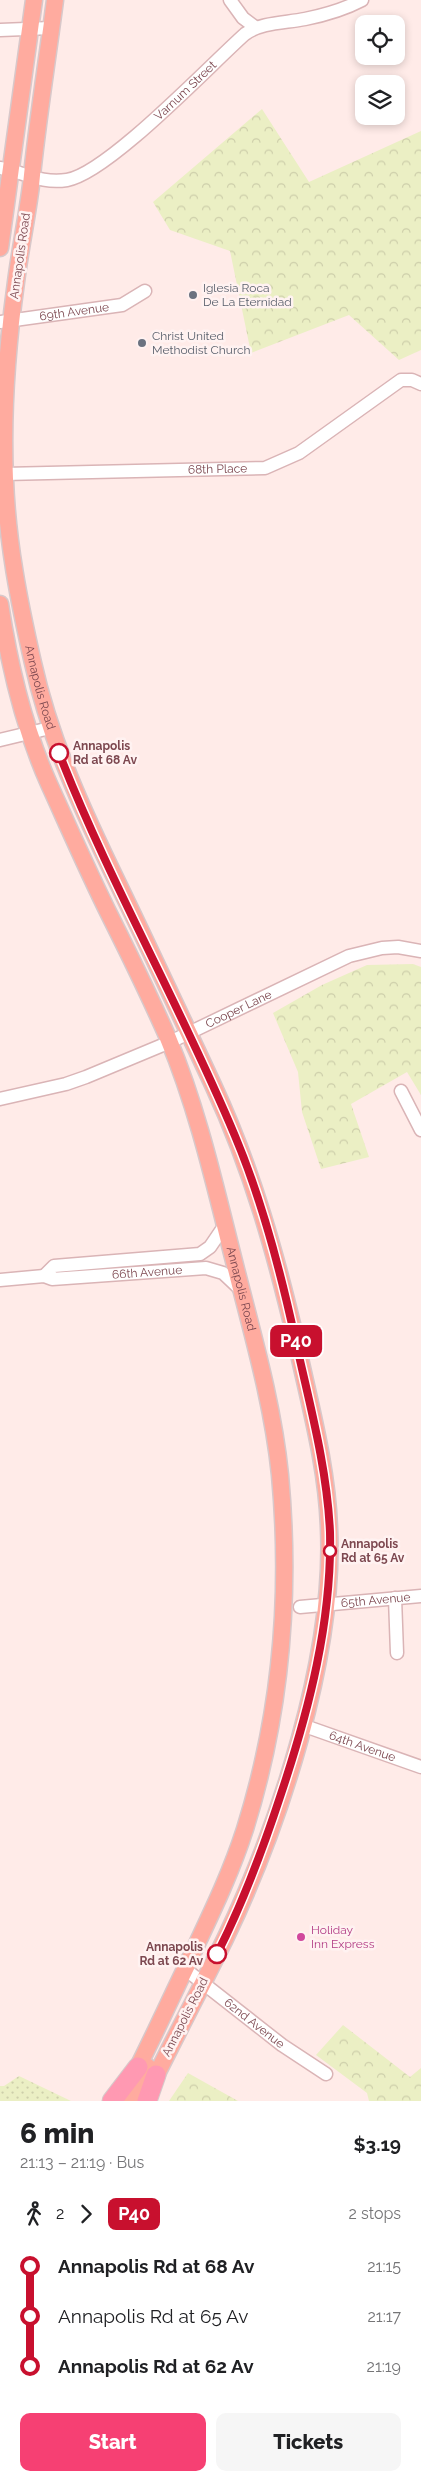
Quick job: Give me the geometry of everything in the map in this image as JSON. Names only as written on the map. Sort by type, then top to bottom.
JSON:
[{"type":"highway","points":[[112,2101],[138,2067]]},
{"type":"highway","points":[[147,2101],[156,2075]]},
{"type":"main road","name":"Annapolis Road","points":[[0,248],[5,169],[31,28],[34,0]]},
{"type":"main road","name":"Annapolis Road","points":[[55,0],[36,131],[32,178],[5,321],[6,390],[2,476],[16,582],[34,667],[50,728],[82,808],[174,998],[227,1117],[252,1181],[291,1322],[325,1480],[330,1547],[326,1605],[315,1673],[302,1725],[260,1856],[224,1940],[142,2101]]},
{"type":"main road","name":"Annapolis Road","points":[[0,604],[8,645],[31,734],[49,783],[112,920],[147,989],[170,1042],[198,1122],[252,1328],[280,1471],[284,1581],[283,1625],[273,1715],[255,1796],[228,1876],[138,2067],[120,2101]]},
{"type":"main road","points":[[131,2101],[187,1986],[185,1969]]},
{"type":"street","points":[[230,0],[244,18],[255,27]]},
{"type":"street","name":"Varnum Street","points":[[5,169],[32,178],[68,180],[92,170],[135,136],[245,34],[255,27],[307,18],[352,5],[362,0]]},
{"type":"street","points":[[0,30],[51,28]]},
{"type":"street","name":"69th Avenue","points":[[5,321],[122,305],[145,291]]},
{"type":"street","name":"68th Place","points":[[2,476],[266,468],[299,453],[401,380],[416,382]]},
{"type":"street","points":[[0,740],[50,728]]},
{"type":"street","name":"Cooper Lane","points":[[0,1099],[66,1084],[170,1042],[349,956],[382,948],[421,951]]},
{"type":"street","points":[[401,1091],[421,1130]]},
{"type":"street","name":"66th Avenue","points":[[44,1276],[54,1266],[200,1254],[210,1247],[225,1225]]},
{"type":"street","name":"66th Avenue","points":[[0,1280],[44,1276],[52,1279],[206,1268],[223,1273],[242,1290]]},
{"type":"street","name":"65th Avenue","points":[[300,1607],[421,1596]]},
{"type":"street","points":[[395,1598],[397,1653]]},
{"type":"street","name":"64th Avenue","points":[[302,1725],[421,1767]]},
{"type":"street","name":"62nd Avenue","points":[[185,1969],[282,2045],[326,2074]]},
{"type":"green space","points":[[262,109],[309,182],[421,131],[421,350],[399,360],[349,315],[251,353],[230,251],[170,230],[153,202]]},
{"type":"green space","points":[[413,964],[421,967],[421,1095],[407,1072],[351,1104],[369,1157],[321,1169],[302,1112],[298,1072],[273,1013],[322,985],[367,965]]},
{"type":"green space","points":[[343,2025],[410,2077],[421,2068],[421,2101],[369,2101],[367,2093],[316,2055]]},
{"type":"green space","points":[[188,2073],[238,2101],[169,2101]]},
{"type":"green space","points":[[19,2076],[71,2101],[0,2101],[0,2086],[4,2086]]},
{"type":"bus line","name":"P40","points":[[59,753],[82,808],[135,921],[174,998],[188,1033],[234,1132],[268,1231],[324,1466],[330,1531],[330,1563],[322,1635],[311,1691],[287,1777],[274,1815],[240,1905],[217,1954]]},
{"type":"place","name":"Iglesia Roca De La Eternidad","points":[[193,295]]},
{"type":"place","name":"Christ United Methodist Church","points":[[142,343]]},
{"type":"place","name":"Annapolis Rd at 68 Av","points":[[59,753]]},
{"type":"place","name":"Annapolis Rd at 65 Av","points":[[330,1551]]},
{"type":"place","name":"Holiday Inn Express","points":[[301,1937]]},
{"type":"place","name":"Annapolis Rd at 62 Av","points":[[217,1954]]}]
